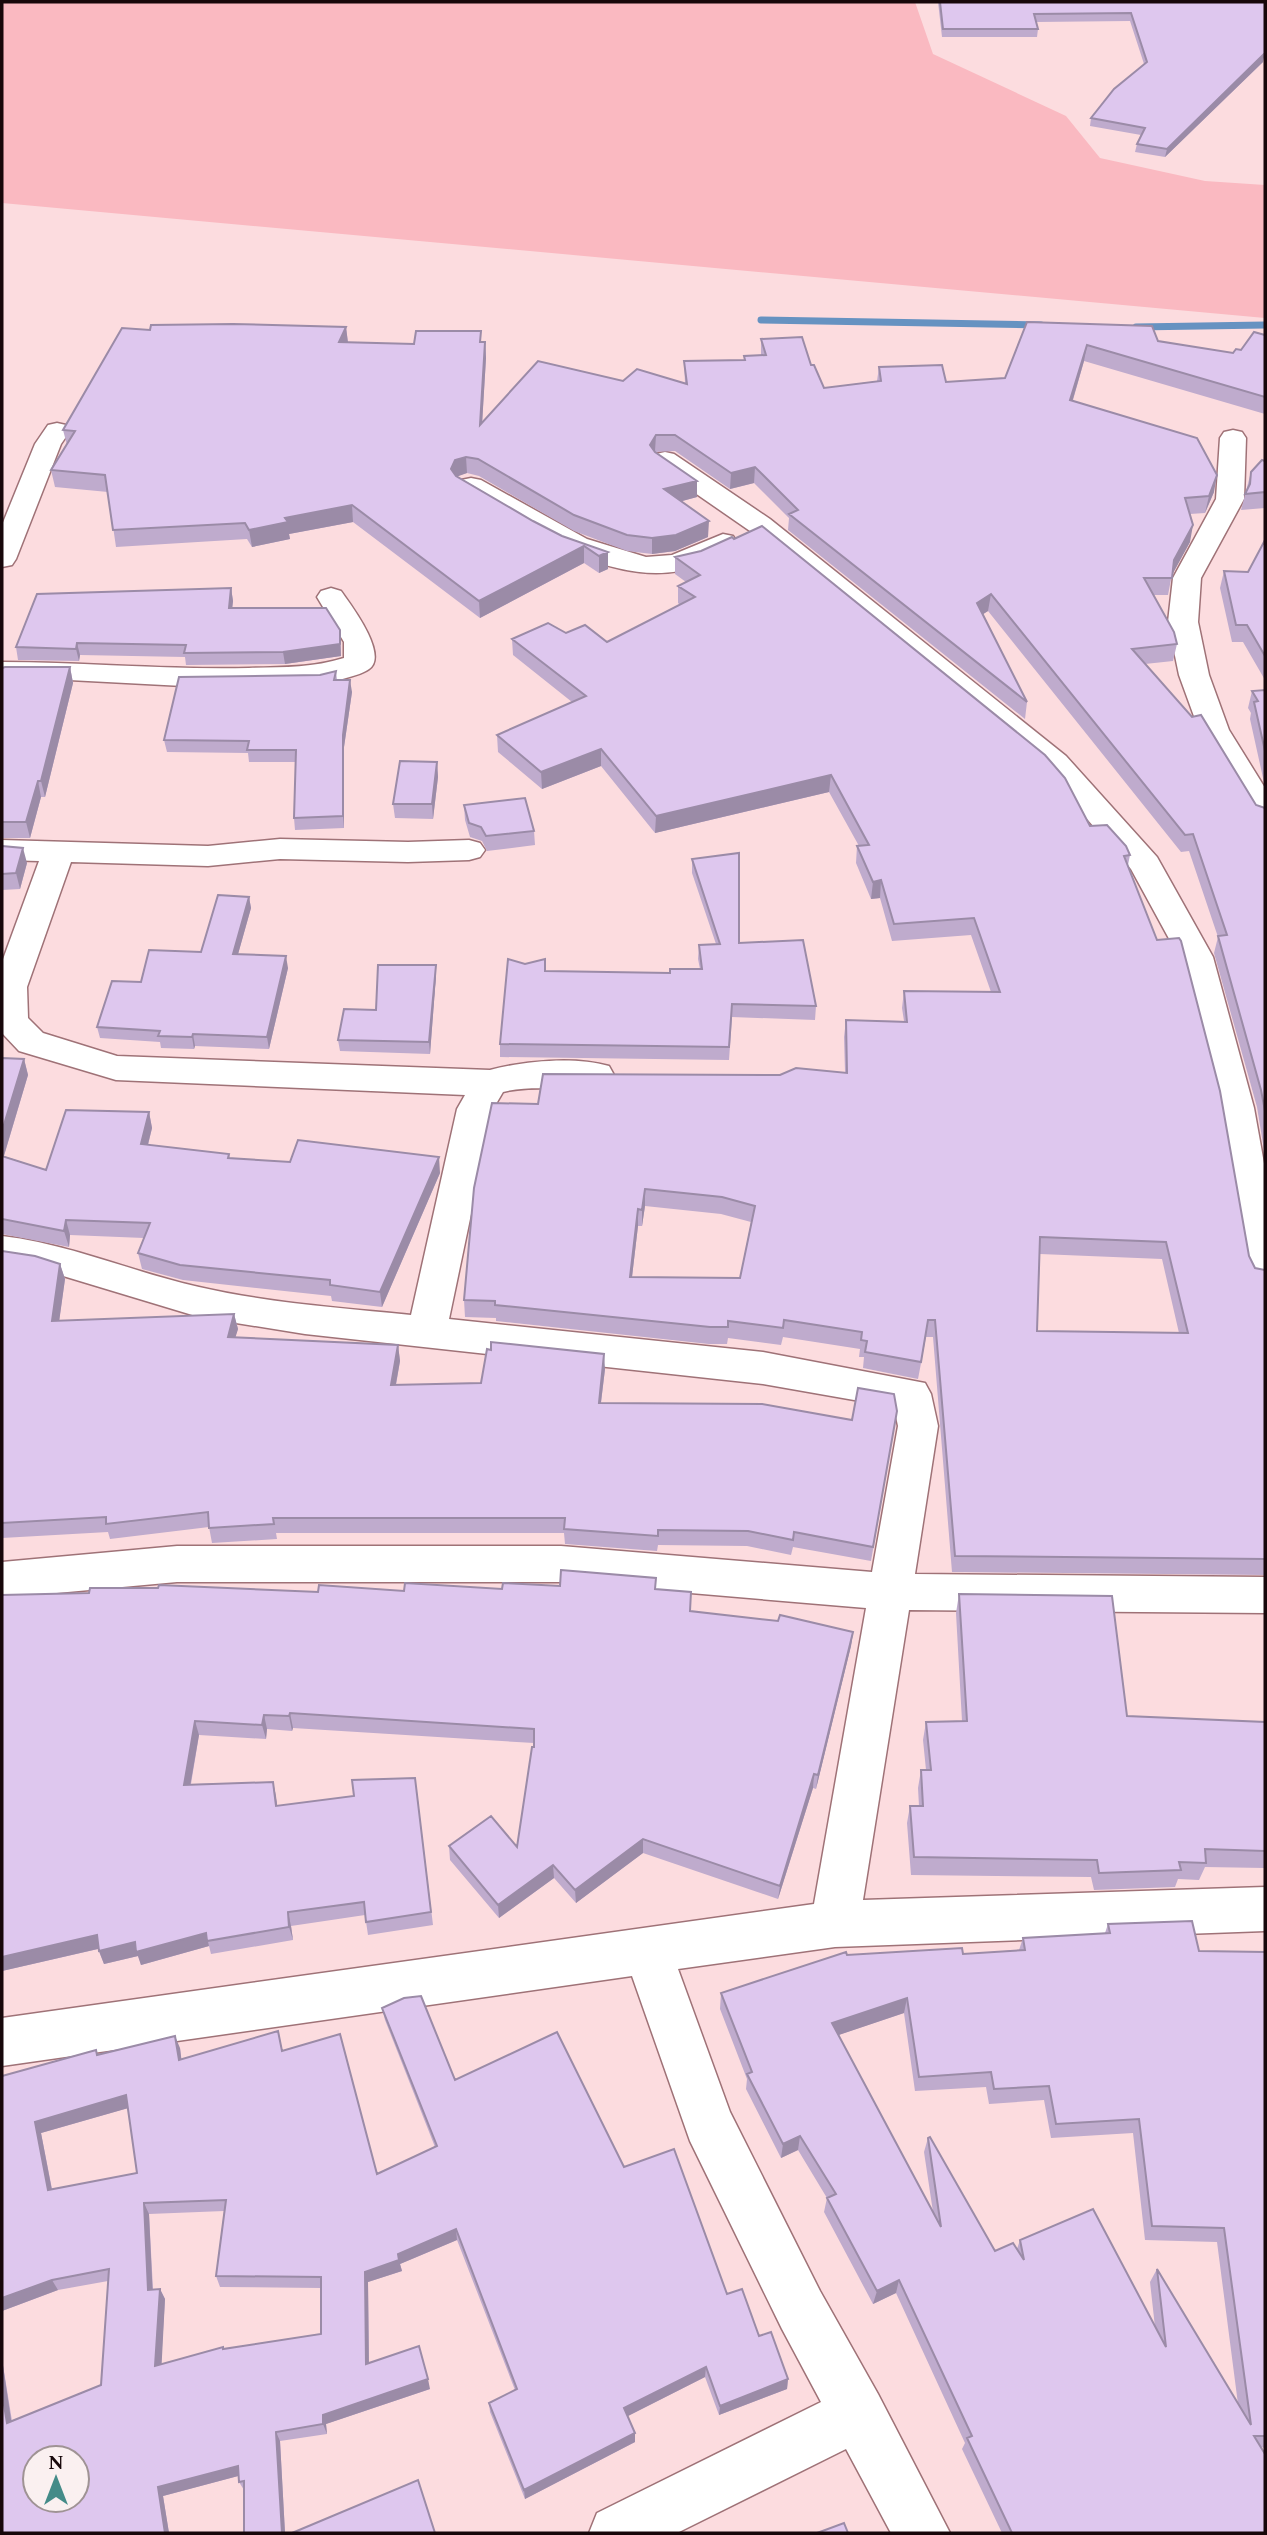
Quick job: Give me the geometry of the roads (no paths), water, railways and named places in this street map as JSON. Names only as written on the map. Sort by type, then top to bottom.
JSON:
[{"type":"street","points":[[2,559],[47,443],[57,431]]},
{"type":"street","points":[[1233,438],[1230,499],[1187,578],[1183,622],[1194,676],[1214,730],[1265,814]]},
{"type":"street","points":[[665,460],[760,525],[1055,763],[1145,864],[1196,957],[1236,1108],[1265,1272]]},
{"type":"street","points":[[468,484],[578,545],[645,566],[678,563],[760,525]]},
{"type":"street","points":[[2,671],[69,671],[202,678],[321,675],[359,663],[359,642],[331,597]]},
{"type":"street","points":[[2,850],[208,856],[280,849],[408,852],[469,850]]},
{"type":"street","points":[[59,850],[9,987],[11,1021],[31,1042],[116,1068],[490,1083],[520,1075],[629,1075]]},
{"type":"street","points":[[426,1332],[475,1109],[490,1083]]},
{"type":"street","points":[[2,1250],[40,1255],[199,1302],[305,1319],[763,1368],[911,1394],[918,1426],[835,1924]]},
{"type":"street","points":[[2,1580],[177,1564],[561,1564],[891,1592],[1265,1595]]},
{"type":"street","points":[[2,2042],[835,1924],[1265,1909]]},
{"type":"street","points":[[648,1952],[708,2123],[801,2310],[922,2533]]},
{"type":"street","points":[[617,2533],[859,2413]]},
{"type":"waterway","points":[[761,320],[1041,325]]},
{"type":"waterway","points":[[1136,327],[1265,325]]}]
